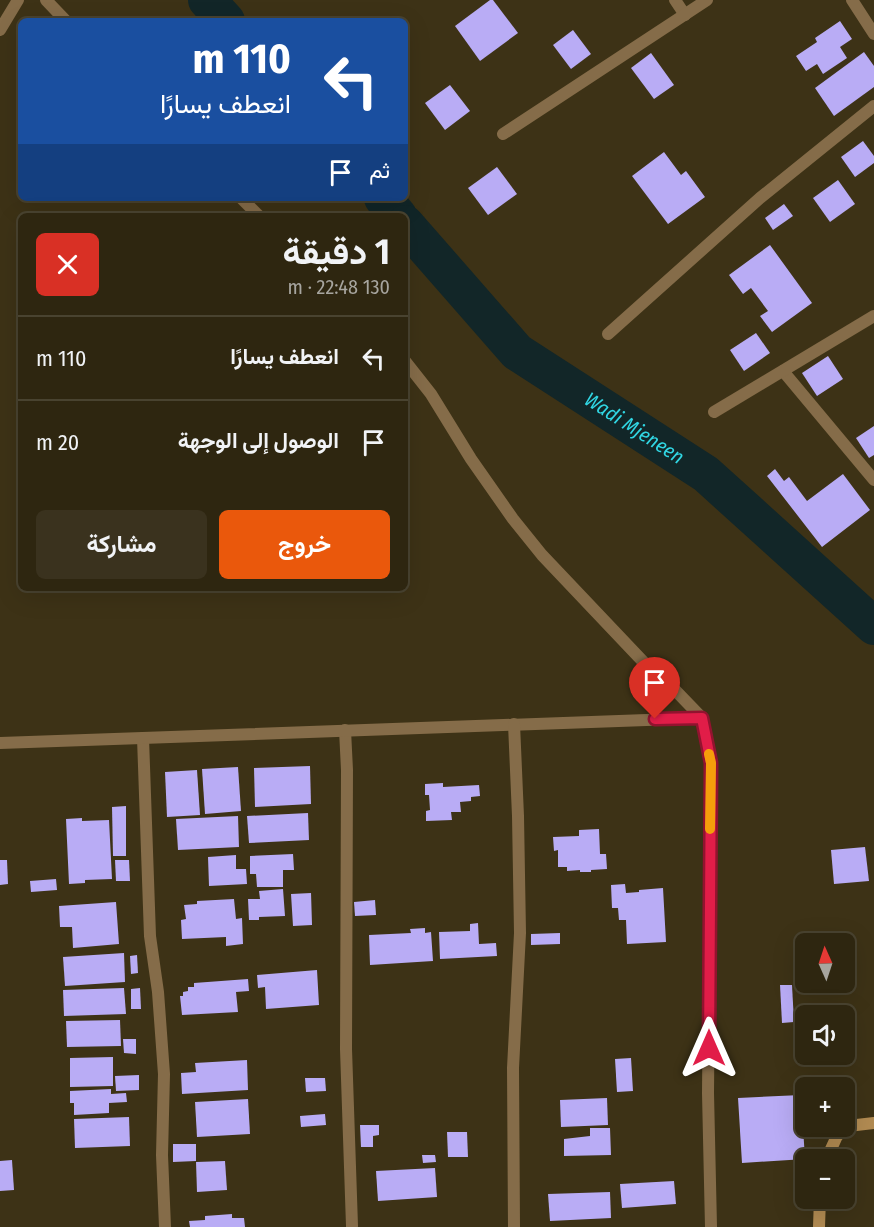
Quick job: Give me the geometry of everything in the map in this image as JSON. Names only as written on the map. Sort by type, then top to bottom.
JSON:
[{"type":"street","points":[[0,30],[18,0]]},
{"type":"street","points":[[46,0],[63,18]]},
{"type":"street","points":[[675,0],[685,15]]},
{"type":"street","points":[[503,134],[707,0]]},
{"type":"street","points":[[852,0],[874,34]]},
{"type":"street","points":[[608,334],[760,198],[874,106]]},
{"type":"street","points":[[244,201],[256,213]]},
{"type":"street","points":[[714,412],[874,316]]},
{"type":"street","points":[[408,365],[431,394],[471,459],[513,519],[542,555],[652,671],[675,690],[702,718],[711,763],[708,1093],[711,1227]]},
{"type":"street","points":[[783,371],[874,480]]},
{"type":"street","points":[[0,743],[702,718]]},
{"type":"street","points":[[514,724],[520,933],[513,1068],[514,1227]]},
{"type":"street","points":[[345,730],[347,770],[346,1061],[352,1226]]},
{"type":"street","points":[[143,738],[150,936],[158,992],[164,1074],[162,1155],[165,1227]]},
{"type":"street","points":[[831,1149],[837,1136],[848,1126],[874,1123]]},
{"type":"street","points":[[819,1227],[820,1209]]},
{"type":"building","points":[[493,0],[518,33],[480,61],[455,26]]},
{"type":"building","points":[[840,21],[852,39],[840,47],[847,58],[823,74],[817,64],[806,71],[796,56],[817,42],[815,38]]},
{"type":"building","points":[[573,30],[591,54],[571,69],[553,45]]},
{"type":"building","points":[[864,52],[874,66],[874,87],[834,116],[815,88]]},
{"type":"building","points":[[651,53],[674,85],[654,99],[631,68]]},
{"type":"building","points":[[450,85],[470,111],[445,130],[425,103]]},
{"type":"building","points":[[863,141],[874,156],[874,163],[855,177],[841,157]]},
{"type":"building","points":[[664,152],[681,175],[686,171],[705,197],[668,224],[632,176]]},
{"type":"building","points":[[497,167],[517,194],[488,215],[468,188]]},
{"type":"building","points":[[838,180],[855,204],[830,222],[813,198]]},
{"type":"building","points":[[784,204],[793,216],[773,230],[765,218]]},
{"type":"building","points":[[770,245],[812,303],[772,332],[760,316],[768,311],[751,288],[743,294],[729,275]]},
{"type":"building","points":[[756,333],[770,353],[744,371],[730,350]]},
{"type":"building","points":[[828,356],[843,379],[817,396],[802,373]]},
{"type":"building","points":[[874,426],[874,455],[869,458],[856,438]]},
{"type":"building","points":[[775,469],[784,481],[789,477],[807,501],[843,474],[870,510],[822,547],[767,476]]},
{"type":"building","points":[[310,766],[311,804],[255,807],[254,768]]},
{"type":"building","points":[[238,767],[241,811],[205,814],[202,769]]},
{"type":"building","points":[[197,770],[200,815],[167,817],[165,772]]},
{"type":"building","points":[[443,783],[443,787],[479,785],[480,796],[471,797],[471,801],[460,802],[461,812],[451,812],[452,820],[426,821],[426,811],[430,810],[429,795],[425,795],[425,784]]},
{"type":"building","points":[[126,806],[126,856],[113,856],[112,807]]},
{"type":"building","points":[[308,813],[309,840],[249,843],[247,816]]},
{"type":"building","points":[[238,816],[239,847],[178,850],[176,819]]},
{"type":"building","points":[[82,818],[82,821],[109,820],[112,879],[85,880],[85,883],[69,884],[66,819]]},
{"type":"building","points":[[599,829],[600,854],[606,854],[607,869],[580,872],[580,870],[567,871],[567,867],[558,867],[558,850],[554,851],[553,837],[579,836],[579,830]]},
{"type":"building","points":[[865,847],[869,881],[834,884],[831,850]]},
{"type":"building","points":[[293,854],[294,870],[283,870],[283,887],[257,887],[256,874],[250,874],[250,856]]},
{"type":"building","points":[[236,855],[236,869],[246,869],[247,884],[209,886],[208,857]]},
{"type":"building","points":[[0,860],[7,860],[8,884],[0,885]]},
{"type":"building","points":[[115,860],[129,860],[130,881],[116,881]]},
{"type":"building","points":[[56,879],[57,890],[31,892],[30,881]]},
{"type":"building","points":[[625,884],[626,893],[663,888],[666,942],[627,944],[626,920],[619,920],[618,908],[612,908],[611,885]]},
{"type":"building","points":[[283,889],[285,916],[259,917],[259,920],[249,920],[248,899],[260,899],[259,891]]},
{"type":"building","points":[[311,893],[312,925],[293,926],[291,894]]},
{"type":"building","points":[[234,899],[236,919],[242,918],[243,944],[226,946],[226,937],[182,939],[181,920],[186,919],[184,905],[197,904],[197,901]]},
{"type":"building","points":[[375,900],[376,915],[355,916],[354,902]]},
{"type":"building","points":[[116,902],[119,944],[73,948],[72,927],[60,927],[59,906]]},
{"type":"building","points":[[478,923],[479,944],[496,943],[497,956],[440,959],[439,932],[470,931],[470,924]]},
{"type":"building","points":[[425,928],[425,933],[431,932],[433,961],[370,965],[369,935],[411,933],[410,929]]},
{"type":"building","points":[[560,933],[560,944],[531,945],[531,934]]},
{"type":"building","points":[[124,953],[125,982],[65,986],[63,957]]},
{"type":"building","points":[[137,955],[138,973],[131,974],[130,956]]},
{"type":"building","points":[[317,970],[319,1005],[266,1009],[265,987],[258,988],[257,975]]},
{"type":"building","points":[[248,979],[249,991],[236,992],[238,1012],[182,1015],[180,996],[183,996],[183,992],[188,991],[188,987],[194,987],[194,983]]},
{"type":"building","points":[[780,985],[792,985],[794,1022],[782,1023]]},
{"type":"building","points":[[124,988],[126,1014],[64,1016],[63,990]]},
{"type":"building","points":[[140,988],[141,1009],[131,1009],[131,989]]},
{"type":"building","points":[[120,1020],[121,1046],[67,1047],[66,1021]]},
{"type":"building","points":[[123,1039],[136,1039],[136,1054],[124,1053]]},
{"type":"building","points":[[113,1057],[113,1086],[70,1087],[70,1058]]},
{"type":"building","points":[[631,1058],[633,1091],[617,1092],[615,1059]]},
{"type":"building","points":[[247,1060],[248,1090],[182,1094],[181,1073],[196,1072],[195,1063]]},
{"type":"building","points":[[139,1075],[139,1090],[116,1091],[115,1076]]},
{"type":"building","points":[[305,1078],[325,1078],[326,1091],[306,1092]]},
{"type":"building","points":[[111,1089],[111,1094],[126,1093],[127,1102],[109,1103],[109,1113],[74,1115],[74,1103],[70,1103],[70,1091]]},
{"type":"building","points":[[795,1095],[795,1137],[804,1137],[804,1149],[795,1149],[795,1160],[742,1163],[738,1098]]},
{"type":"building","points":[[607,1098],[608,1125],[561,1127],[560,1100]]},
{"type":"building","points":[[248,1099],[250,1134],[197,1137],[195,1102]]},
{"type":"building","points":[[325,1114],[326,1125],[301,1127],[300,1116]]},
{"type":"building","points":[[129,1117],[130,1146],[75,1148],[74,1119]]},
{"type":"building","points":[[360,1125],[379,1125],[379,1135],[373,1136],[373,1147],[361,1147]]},
{"type":"building","points":[[590,1128],[610,1128],[611,1155],[564,1156],[564,1139],[590,1136]]},
{"type":"building","points":[[447,1132],[467,1132],[468,1157],[448,1157]]},
{"type":"building","points":[[173,1144],[196,1144],[196,1161],[173,1162]]},
{"type":"building","points":[[422,1155],[435,1155],[436,1162],[423,1163]]},
{"type":"building","points":[[12,1160],[14,1190],[0,1191],[0,1161]]},
{"type":"building","points":[[225,1161],[227,1190],[197,1192],[196,1162]]},
{"type":"building","points":[[435,1168],[437,1197],[378,1201],[376,1171]]},
{"type":"building","points":[[674,1181],[676,1204],[622,1208],[620,1184]]},
{"type":"building","points":[[610,1192],[611,1218],[550,1221],[548,1194]]},
{"type":"building","points":[[232,1214],[232,1218],[244,1218],[245,1227],[190,1227],[189,1221],[205,1220],[205,1216]]},
{"type":"waterway","name":"Wadi Mjeneen","points":[[207,0],[223,18]]},
{"type":"waterway","name":"Wadi Mjeneen","points":[[386,201],[396,213]]},
{"type":"waterway","name":"Wadi Mjeneen","points":[[408,227],[517,352],[706,474],[874,626]]},
{"type":"slow traffic","points":[[709,754],[711,763],[710,829]]},
{"type":"route","points":[[655,719],[702,718],[711,763],[709,1048]]}]
